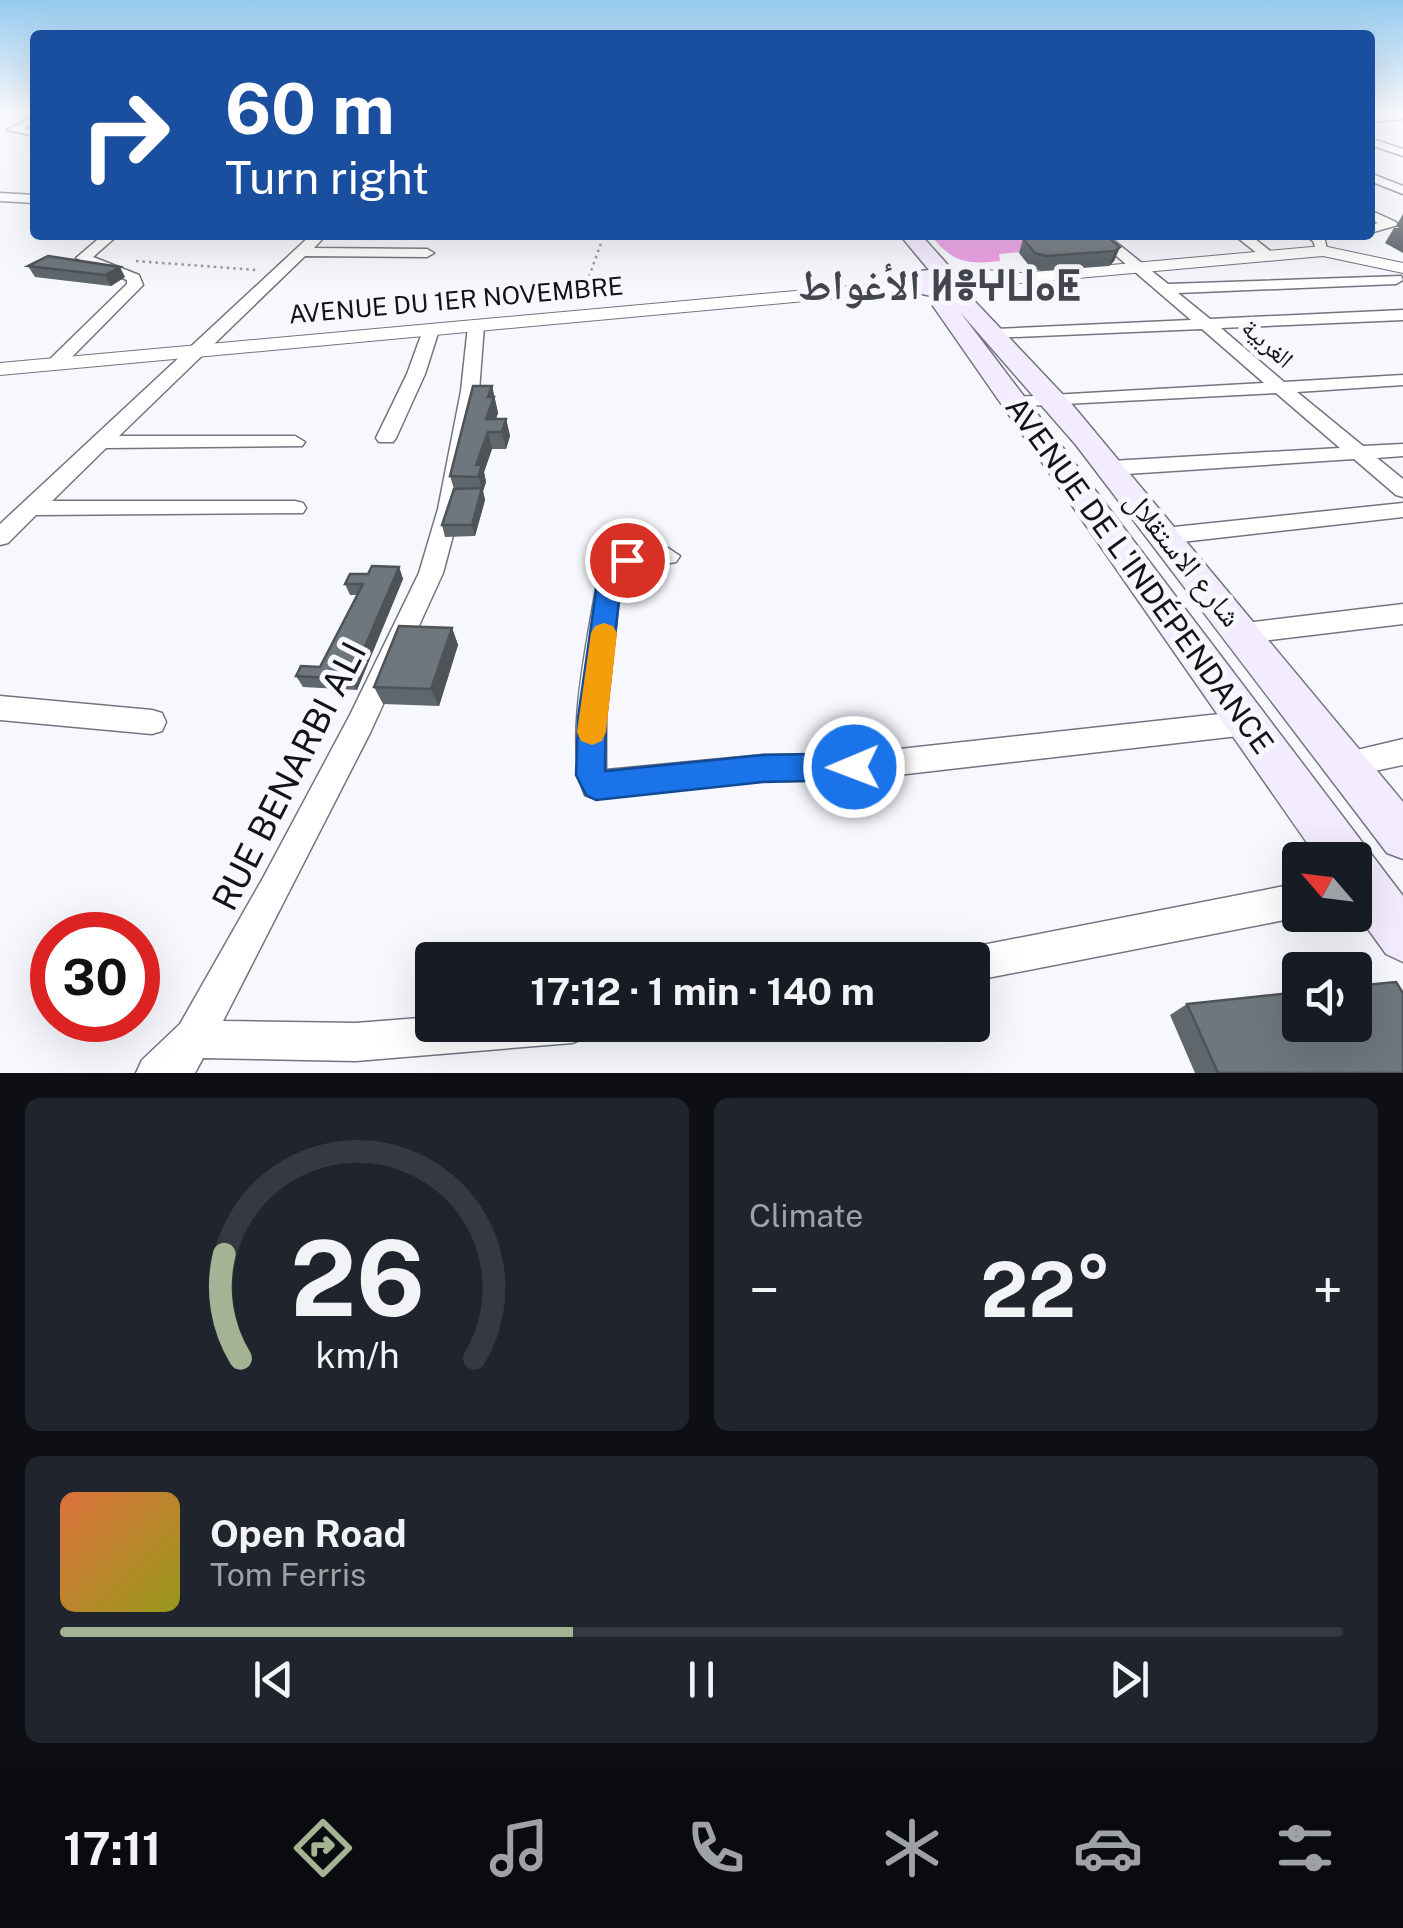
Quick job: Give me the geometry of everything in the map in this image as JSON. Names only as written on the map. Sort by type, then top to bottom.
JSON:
[{"type":"main road","name":"شارع الاستقلال","points":[[923,271],[996,334],[1054,400],[1246,633],[1403,836]]},
{"type":"main road","name":"AVENUE DE L'INDÉPENDANCE","points":[[923,271],[1331,842]]},
{"type":"main road","name":"AVENUE DE L'INDÉPENDANCE","points":[[1372,898],[1403,937]]},
{"type":"street","points":[[1375,179],[1403,190]]},
{"type":"street","points":[[0,197],[30,199]]},
{"type":"street","points":[[1375,217],[1391,225],[1375,227]]},
{"type":"street","points":[[83,258],[105,240]]},
{"type":"street","points":[[0,538],[314,240]]},
{"type":"street","name":"الغربية","points":[[1105,240],[1211,325],[1278,387],[1403,490]]},
{"type":"street","points":[[1247,240],[1267,254]]},
{"type":"street","name":"AVENUE DU 1ER NOVEMBRE","points":[[0,369],[774,299],[923,271],[978,292],[1063,274],[1267,254],[1317,243],[1400,270]]},
{"type":"street","points":[[303,252],[428,254]]},
{"type":"street","points":[[55,364],[136,285],[134,278],[123,271],[83,258]]},
{"type":"street","points":[[1166,289],[1400,270]]},
{"type":"street","points":[[996,334],[1403,314]]},
{"type":"street","name":"RUE BENARBI ALI","points":[[174,1073],[276,890],[431,573],[449,509],[470,391],[476,326]]},
{"type":"street","points":[[386,438],[416,374],[431,330]]},
{"type":"street","points":[[1014,403],[1403,380]]},
{"type":"street","points":[[98,442],[295,442]]},
{"type":"street","points":[[1111,468],[1403,450]]},
{"type":"street","points":[[32,508],[295,508]]},
{"type":"street","points":[[1164,536],[1403,510]]},
{"type":"street","points":[[668,556],[617,562],[610,570],[592,718],[590,775],[596,786],[763,768],[854,767],[1247,722]]},
{"type":"street","points":[[1246,633],[1403,614]]},
{"type":"street","points":[[0,708],[152,722]]},
{"type":"street","points":[[1346,764],[1403,752]]},
{"type":"street","points":[[990,960],[1282,904]]},
{"type":"street","points":[[155,1073],[190,1039],[356,1042],[415,1037]]},
{"type":"path","points":[[584,316],[586,285],[602,240]]},
{"type":"path","points":[[83,258],[281,272]]},
{"type":"shaded area","points":[[936,240],[1093,240],[1099,245],[999,254],[1000,261],[979,262],[961,260]]},
{"type":"building","points":[[1024,240],[1111,240],[1120,247],[1115,251],[1046,256],[1035,253]]},
{"type":"building","points":[[48,256],[120,267],[105,275],[28,266]]},
{"type":"building","points":[[473,386],[492,386],[488,397],[494,397],[486,419],[506,419],[502,432],[488,432],[476,465],[482,465],[478,477],[450,476]]},
{"type":"building","points":[[482,488],[472,525],[442,525],[454,489]]},
{"type":"building","points":[[372,566],[399,567],[351,679],[296,676],[301,666],[320,667],[363,584],[345,584],[350,574],[368,574]]},
{"type":"building","points":[[399,626],[452,628],[431,689],[374,687]]},
{"type":"building","points":[[1396,982],[1403,993],[1403,1073],[1218,1073],[1187,1004],[1282,994],[1282,1042],[1372,1042],[1372,984]]},
{"type":"slow traffic","points":[[592,732],[604,633]]},
{"type":"district","name":"الأغواط ⵍⴻⵖⵡⴰⵟ","points":[[940,284]]},
{"type":"route","points":[[627,560],[617,562],[610,570],[592,718],[590,775],[596,786],[763,768],[854,767]]}]
